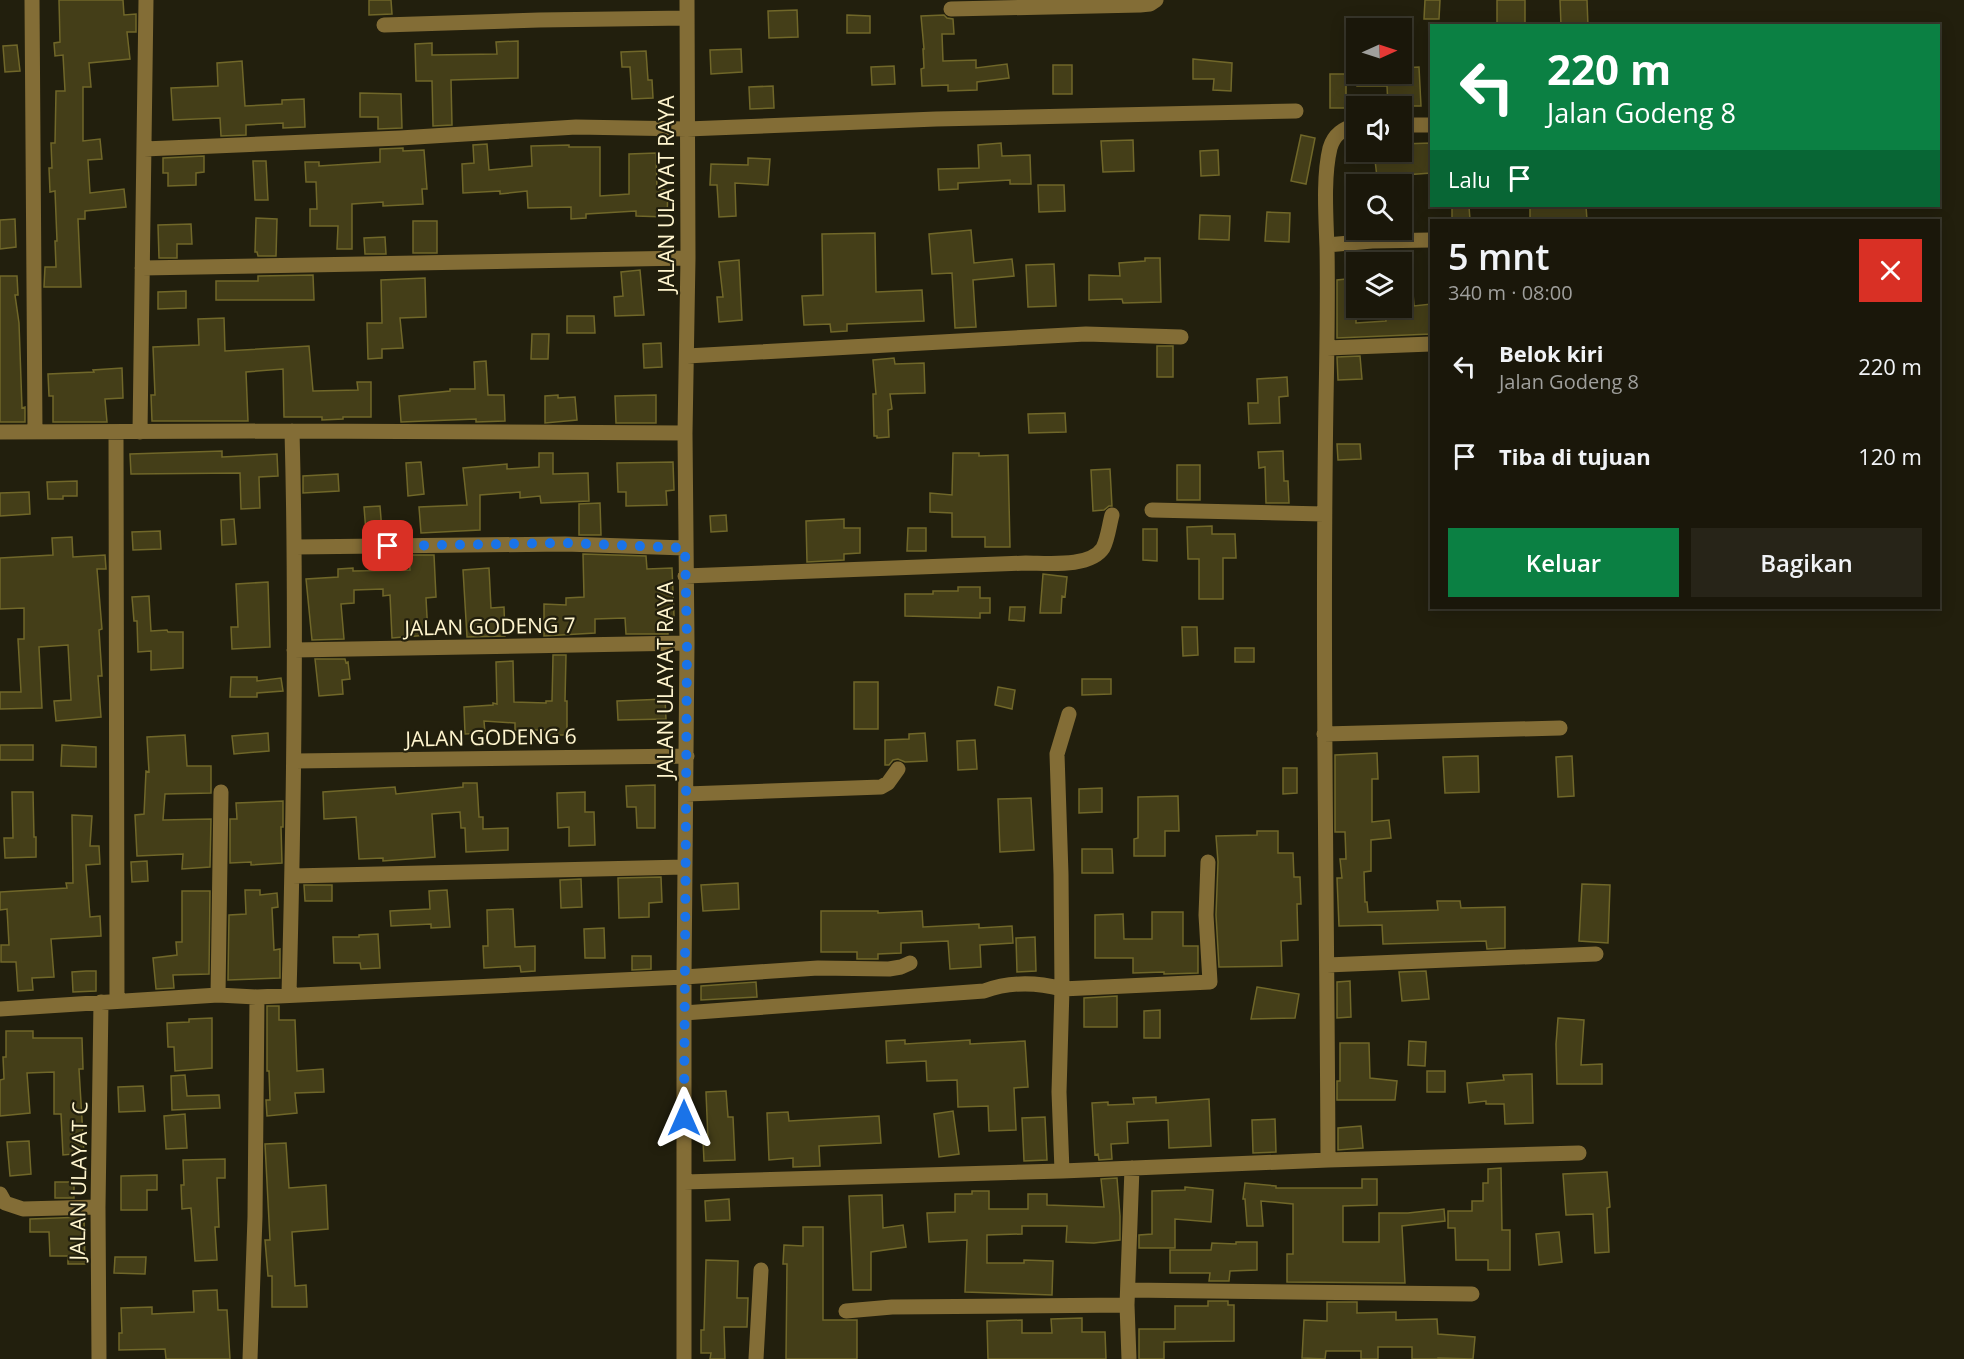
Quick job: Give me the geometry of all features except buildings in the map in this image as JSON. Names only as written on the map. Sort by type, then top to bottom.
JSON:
[{"type":"street","points":[[32,0],[35,431]]},
{"type":"street","points":[[140,432],[146,0]]},
{"type":"street","name":"JALAN ULAYAT RAYA","points":[[684,1359],[687,0]]},
{"type":"street","points":[[951,9],[1140,5],[1150,4],[1156,0]]},
{"type":"street","points":[[384,26],[539,20],[687,18]]},
{"type":"street","points":[[144,149],[520,132],[576,127],[687,129],[924,120],[1296,111]]},
{"type":"street","points":[[1412,125],[1430,125]]},
{"type":"street","points":[[1328,1160],[1328,965],[1324,734],[1327,348],[1325,225],[1328,158],[1331,144],[1338,133],[1346,129]]},
{"type":"street","points":[[1327,245],[1372,241],[1430,240]]},
{"type":"street","points":[[142,268],[688,258]]},
{"type":"street","points":[[687,356],[1086,334],[1182,336]]},
{"type":"street","points":[[1327,348],[1430,344]]},
{"type":"street","points":[[0,432],[292,430],[685,433]]},
{"type":"street","points":[[289,994],[295,761],[295,547],[292,430]]},
{"type":"street","name":"JALAN ULAYAT C","points":[[99,1359],[98,1207],[109,1002],[116,432]]},
{"type":"street","points":[[1152,510],[1324,514]]},
{"type":"street","points":[[686,576],[1026,562],[1061,563],[1086,560],[1097,555],[1103,547],[1112,515]]},
{"type":"street","points":[[295,547],[565,543],[685,548]]},
{"type":"street","name":"JALAN GODENG 7","points":[[294,650],[687,643]]},
{"type":"street","points":[[1062,1171],[1059,1092],[1062,989],[1061,853],[1056,754],[1069,714]]},
{"type":"street","points":[[1324,734],[1560,728]]},
{"type":"street","name":"JALAN GODENG 6","points":[[295,761],[687,756]]},
{"type":"street","points":[[686,794],[881,787],[888,783],[898,769]]},
{"type":"street","points":[[218,996],[222,792]]},
{"type":"street","points":[[684,1013],[984,991],[1012,984],[1047,985],[1062,989],[1210,982],[1206,915],[1209,862]]},
{"type":"street","points":[[292,876],[685,867]]},
{"type":"street","points":[[1328,965],[1596,954]]},
{"type":"street","points":[[0,1009],[218,996],[257,997],[684,977],[818,968],[889,969],[909,963]]},
{"type":"street","points":[[250,1359],[255,1217],[257,997]]},
{"type":"street","points":[[684,1182],[1062,1171],[1328,1160],[1579,1154]]},
{"type":"street","points":[[1129,1359],[1127,1305],[1132,1168]]},
{"type":"street","points":[[0,1194],[5,1203],[23,1209],[98,1207]]},
{"type":"street","points":[[756,1359],[761,1270]]},
{"type":"street","points":[[1128,1290],[1472,1294]]},
{"type":"street","points":[[846,1311],[892,1307],[1127,1305]]},
{"type":"route","points":[[388,546],[565,543],[685,548],[687,756],[684,1118]]}]
